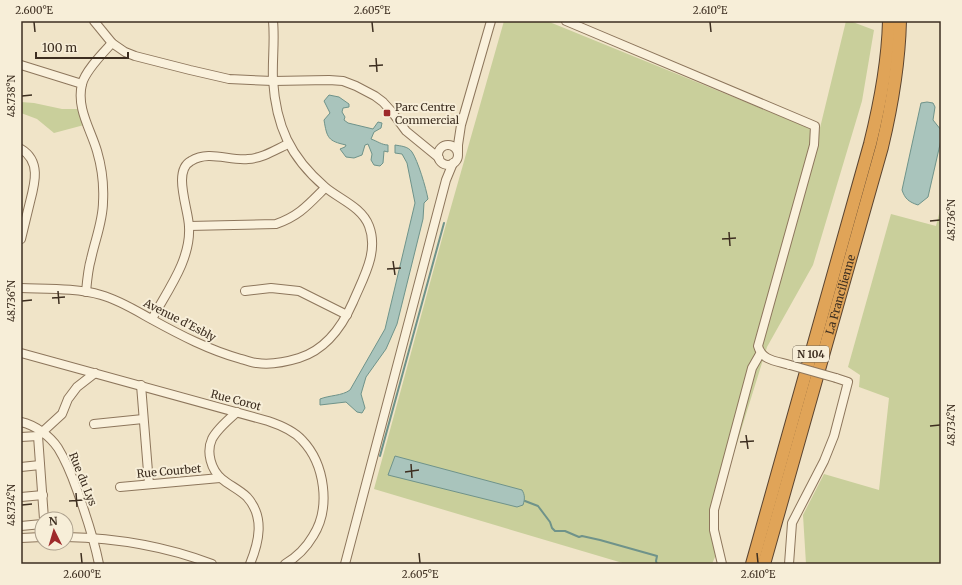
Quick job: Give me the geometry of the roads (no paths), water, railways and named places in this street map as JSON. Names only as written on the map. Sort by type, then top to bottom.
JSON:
[{"type":"highway","name":"La Francilienne","points":[[752,564],[876,122],[885,66],[889,21]]},
{"type":"highway","name":"La Francilienne","points":[[764,564],[882,146],[889,116],[897,67],[900,21]]},
{"type":"street","points":[[94,21],[112,43],[125,52],[190,70],[228,79],[273,81],[329,80],[343,81],[356,86],[383,102],[406,131],[441,160],[448,165],[453,163]]},
{"type":"street","name":"Avenue d'Esbly","points":[[21,288],[86,292],[101,295],[122,302],[205,347],[258,363],[285,362],[310,354],[331,338],[347,315],[368,264],[372,252],[372,234],[368,223],[363,216],[352,206],[325,188],[309,172],[288,144],[279,122],[273,81],[273,21]]},
{"type":"street","points":[[345,564],[446,180],[453,163],[458,158],[461,125],[491,21]]},
{"type":"street","points":[[566,21],[815,126],[814,145],[758,346],[760,354],[767,359],[790,364],[848,382],[834,436],[824,461],[792,523],[789,564]]},
{"type":"street","points":[[86,292],[90,260],[104,204],[103,172],[97,150],[84,115],[81,101],[82,84],[91,66],[112,43]]},
{"type":"street","points":[[21,65],[82,84]]},
{"type":"street","points":[[446,180],[439,152],[456,135],[461,125]]},
{"type":"street","points":[[152,319],[184,260],[189,244],[189,226],[181,181],[183,170],[189,162],[197,158],[207,156],[247,159],[262,157],[288,144]]},
{"type":"street","points":[[422,144],[454,146],[458,152]]},
{"type":"street","points":[[21,149],[26,152],[33,162],[36,173],[35,184],[21,239]]},
{"type":"street","points":[[189,226],[276,224],[288,220],[304,210],[325,188]]},
{"type":"street","points":[[244,291],[271,288],[299,291],[347,315]]},
{"type":"street","name":"Rue Corot","points":[[21,353],[268,420],[288,428],[302,439],[312,452],[318,464],[323,484],[323,500],[319,524],[314,536],[304,549],[286,564]]},
{"type":"street","points":[[722,564],[714,530],[714,510],[752,368],[760,354]]},
{"type":"street","points":[[21,437],[40,434],[62,414],[68,399],[77,387],[95,373]]},
{"type":"street","points":[[141,385],[149,484]]},
{"type":"street","points":[[237,412],[221,427],[211,440],[209,456],[213,468],[220,478],[246,497],[254,509],[259,525],[258,542],[250,564]]},
{"type":"street","points":[[94,424],[143,420]]},
{"type":"street","name":"Rue du Lys","points":[[21,422],[27,423],[40,434],[51,439],[59,449],[67,466],[93,538],[99,564]]},
{"type":"street","points":[[40,434],[40,465],[44,511]]},
{"type":"street","points":[[21,467],[40,465]]},
{"type":"street","name":"Rue Courbet","points":[[120,487],[220,478]]},
{"type":"street","points":[[21,497],[43,495]]},
{"type":"street","points":[[21,526],[34,525]]},
{"type":"street","points":[[21,538],[34,537]]},
{"type":"street","points":[[74,537],[93,538],[150,546],[191,560],[212,564]]},
{"type":"water","points":[[329,95],[339,97],[349,104],[349,107],[343,108],[342,112],[345,117],[344,120],[348,123],[373,129],[378,122],[382,123],[381,128],[374,132],[371,139],[388,145],[388,152],[384,151],[383,163],[380,166],[374,165],[371,160],[372,154],[368,144],[365,145],[362,155],[354,158],[346,157],[340,149],[346,145],[335,142],[329,138],[324,120],[330,113],[324,101]]},
{"type":"water","points":[[921,103],[933,103],[935,107],[933,120],[941,130],[941,140],[928,197],[918,205],[908,200],[904,196],[902,190]]},
{"type":"water","points":[[395,145],[406,147],[412,152],[422,175],[428,199],[424,203],[423,219],[397,324],[386,349],[366,377],[361,394],[365,408],[362,413],[357,412],[346,402],[320,405],[320,399],[350,390],[385,329],[415,203],[407,163],[402,154],[395,153]]},
{"type":"water","points":[[395,456],[522,490],[524,494],[523,505],[517,507],[388,475]]},
{"type":"waterway","points":[[380,456],[444,223]]},
{"type":"waterway","points":[[525,501],[538,506],[555,531],[565,531],[579,537],[582,536],[600,540],[657,556],[657,564]]},
{"type":"place","name":"Parc Centre Commercial","points":[[387,113]]}]
